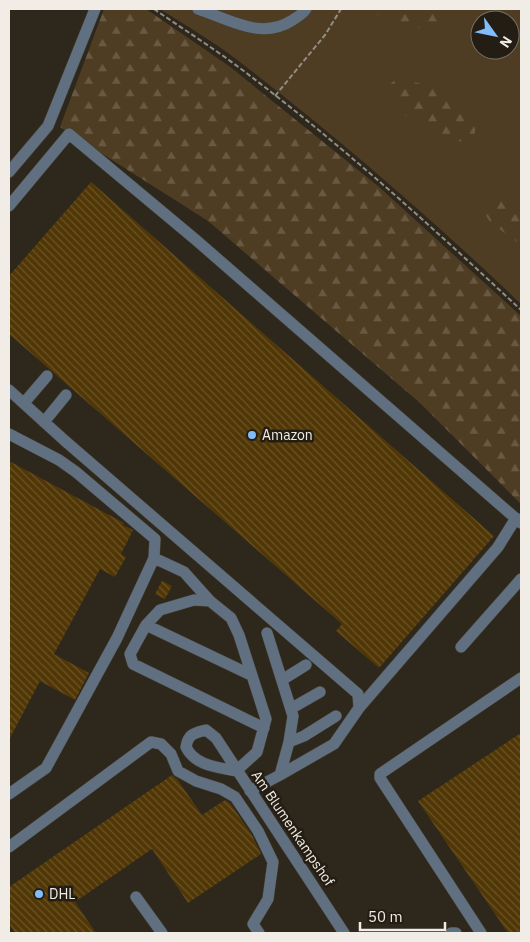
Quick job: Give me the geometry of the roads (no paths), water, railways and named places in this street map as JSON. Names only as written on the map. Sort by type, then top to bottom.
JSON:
[{"type":"street","points":[[9,172],[48,126],[95,9]]},
{"type":"street","points":[[198,9],[260,30],[282,27],[303,14],[306,9]]},
{"type":"street","points":[[9,206],[69,134],[196,240],[519,520],[498,547],[359,708],[334,744],[250,792]]},
{"type":"street","points":[[24,403],[47,376]]},
{"type":"street","points":[[9,390],[358,694],[359,708]]},
{"type":"street","points":[[44,422],[66,395]]},
{"type":"street","points":[[9,434],[59,460],[118,506],[155,539],[154,558],[117,638],[46,768],[9,794]]},
{"type":"street","points":[[154,558],[184,572],[210,601],[231,618],[266,719],[257,752],[236,771]]},
{"type":"street","points":[[461,647],[521,579]]},
{"type":"street","points":[[210,601],[194,600],[160,610],[146,625],[130,654],[133,664],[264,728]]},
{"type":"street","points":[[146,625],[251,674]]},
{"type":"street","points":[[267,633],[292,708],[289,742],[280,775]]},
{"type":"street","points":[[282,680],[306,665]]},
{"type":"street","points":[[481,933],[380,778],[380,774],[521,678]]},
{"type":"street","points":[[292,708],[320,692]]},
{"type":"street","points":[[289,742],[304,736],[336,716]]},
{"type":"street","name":"Am Blumenkampshof","points":[[236,771],[195,760],[186,747],[187,739],[194,733],[206,730],[216,738],[344,933]]},
{"type":"street","points":[[9,846],[151,742],[162,744],[171,754],[178,770],[196,781],[221,789],[235,797],[258,831],[273,862],[268,899],[253,924],[259,933]]},
{"type":"street","points":[[136,897],[162,933]]},
{"type":"street","points":[[451,933],[456,933]]},
{"type":"place","name":"Amazon","points":[[252,435]]},
{"type":"place","name":"DHL","points":[[39,894]]}]
